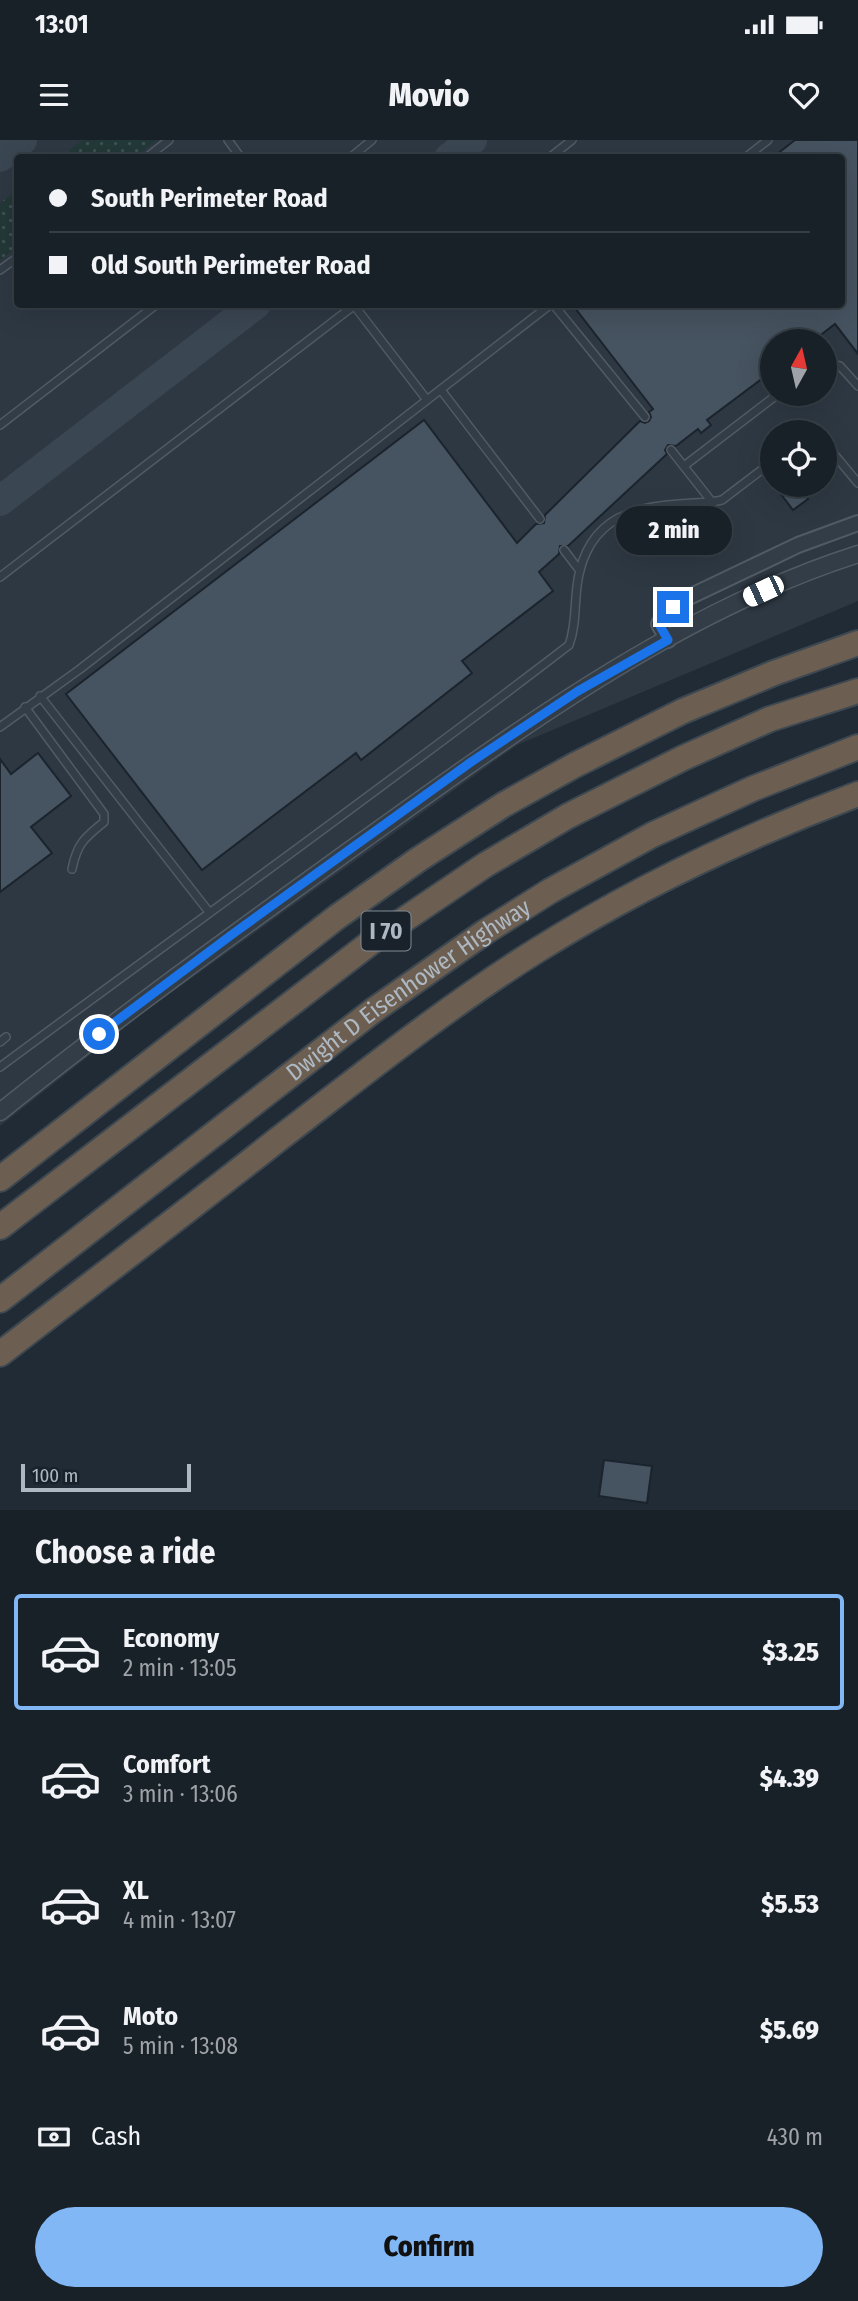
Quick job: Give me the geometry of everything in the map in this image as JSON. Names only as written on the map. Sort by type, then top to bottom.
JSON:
[{"type":"highway","points":[[0,1180],[317,932],[470,826],[550,778],[683,711],[774,673],[858,643]]},
{"type":"highway","name":"I 70","points":[[0,1227],[374,940],[485,865],[568,816],[683,758],[770,719],[858,691]]},
{"type":"highway","name":"Dwight D Eisenhower Highway","points":[[3,1298],[374,1010],[485,932],[550,891],[652,835],[751,789],[858,747]]},
{"type":"highway","points":[[0,1354],[423,1029],[515,964],[592,917],[674,873],[797,816],[858,793]]},
{"type":"street","points":[[668,640],[659,624],[665,613],[689,597],[788,550],[858,523]]},
{"type":"street","points":[[0,1112],[148,997],[471,762],[578,691],[763,591],[858,554]]},
{"type":"lane","points":[[152,154],[169,140]]},
{"type":"lane","points":[[354,154],[372,140]]},
{"type":"lane","points":[[554,154],[572,140]]},
{"type":"lane","points":[[750,154],[768,140]]},
{"type":"lane","points":[[2,420],[152,308]]},
{"type":"lane","points":[[0,577],[350,308]]},
{"type":"lane","points":[[356,308],[427,400]]},
{"type":"lane","points":[[0,727],[80,669],[213,562],[547,308]]},
{"type":"lane","points":[[555,308],[645,417]]},
{"type":"lane","points":[[837,364],[844,368],[858,386]]},
{"type":"lane","points":[[441,390],[541,519]]},
{"type":"lane","points":[[684,466],[762,406]]},
{"type":"lane","points":[[671,450],[712,502]]},
{"type":"lane","points":[[837,458],[858,483]]},
{"type":"lane","points":[[0,1067],[348,813],[569,645],[574,632],[580,570],[593,538],[618,516],[651,506],[722,499],[760,471]]},
{"type":"lane","points":[[564,550],[580,570]]},
{"type":"lane","points":[[40,696],[209,912]]},
{"type":"lane","points":[[25,707],[104,814],[104,822],[86,836],[76,850],[72,869]]},
{"type":"shaded area","points":[[0,140],[858,140],[858,601],[517,745],[147,1010],[0,1126]]},
{"type":"green space","points":[[83,140],[157,140],[139,154],[64,154]]},
{"type":"green space","points":[[14,192],[14,249],[0,260],[0,203]]},
{"type":"building","points":[[795,140],[858,140],[858,354],[835,324],[829,329],[760,329],[760,380],[707,420],[711,425],[701,433],[698,429],[676,446],[668,445],[665,450],[667,454],[568,546],[560,546],[559,554],[539,572],[553,591],[462,661],[472,673],[361,760],[356,753],[202,870],[66,694],[424,420],[517,543],[536,524],[544,523],[545,515],[640,421],[649,421],[649,412],[653,409],[575,308],[845,308],[845,154],[777,154]]},
{"type":"building","points":[[783,497],[806,497],[808,499],[793,510]]},
{"type":"building","points":[[38,753],[71,796],[31,827],[52,853],[0,892],[0,759],[11,774]]},
{"type":"building","points":[[604,1460],[652,1466],[647,1503],[599,1496]]},
{"type":"taxiway","points":[[0,157],[22,140]]},
{"type":"taxiway","points":[[454,154],[472,140]]},
{"type":"taxiway","points":[[0,501],[251,308]]},
{"type":"route","points":[[99,1034],[471,762],[578,691],[668,640],[659,624],[665,613],[673,607]]}]
